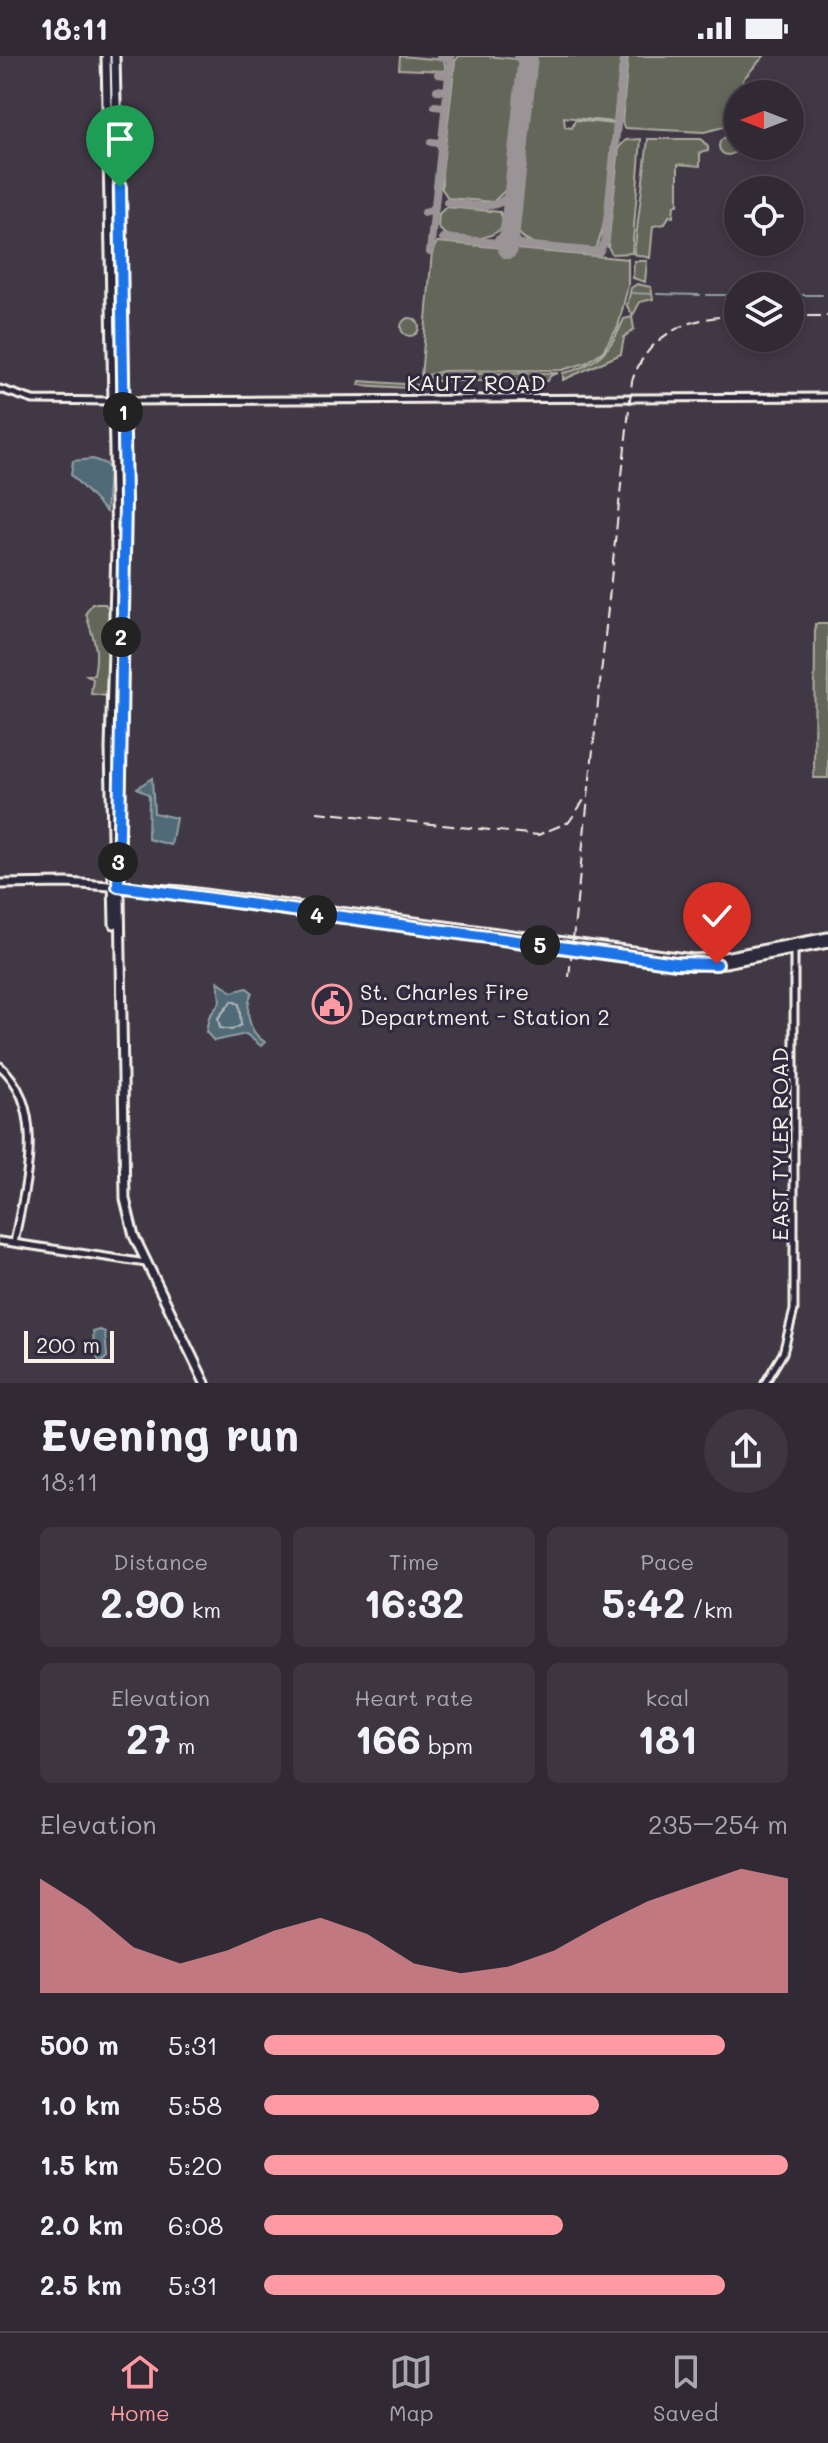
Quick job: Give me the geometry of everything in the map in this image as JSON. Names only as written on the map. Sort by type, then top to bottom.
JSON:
[{"type":"main road","points":[[106,56],[119,401]]},
{"type":"main road","points":[[115,56],[119,401],[114,886],[125,1199],[146,1263],[205,1383]]},
{"type":"main road","points":[[0,884],[114,886],[164,891],[182,897],[709,965],[828,940]]},
{"type":"street","name":"KAUTZ ROAD","points":[[0,389],[33,400],[119,401],[828,397]]},
{"type":"street","name":"EAST TYLER ROAD","points":[[765,1383],[787,1343],[796,1286],[794,947]]},
{"type":"street","points":[[0,1066],[17,1087],[29,1130],[28,1160],[14,1243]]},
{"type":"street","points":[[0,1241],[146,1263]]},
{"type":"green space","points":[[400,56],[444,60],[446,71],[399,69]]},
{"type":"green space","points":[[459,56],[516,59],[522,66],[509,187],[493,202],[448,198],[442,189],[442,173],[455,61]]},
{"type":"green space","points":[[533,56],[621,56],[614,122],[564,117],[565,127],[572,128],[575,120],[614,124],[606,211],[603,228],[593,250],[539,245],[521,236],[516,228]]},
{"type":"green space","points":[[628,56],[764,56],[743,80],[724,80],[724,127],[704,132],[624,128]]},
{"type":"green space","points":[[724,137],[724,155],[719,150]]},
{"type":"green space","points":[[641,139],[632,253],[612,254],[608,247],[619,147],[626,140]]},
{"type":"green space","points":[[648,139],[701,139],[708,147],[708,151],[700,153],[700,166],[678,164],[678,205],[674,205],[673,217],[669,216],[665,224],[653,226],[650,258],[634,254]]},
{"type":"green space","points":[[446,207],[500,212],[505,224],[492,235],[482,238],[452,237],[438,227],[439,214]]},
{"type":"green space","points":[[437,242],[628,259],[628,286],[618,327],[603,351],[586,363],[562,370],[443,371],[421,377],[432,252]]},
{"type":"green space","points":[[634,261],[647,261],[645,282],[633,278]]},
{"type":"green space","points":[[637,284],[651,287],[653,299],[640,302],[633,315],[627,306],[631,288]]},
{"type":"green space","points":[[632,317],[634,329],[624,337],[621,354],[563,380],[563,373],[585,366],[601,355],[624,319]]},
{"type":"green space","points":[[410,318],[419,327],[410,336],[401,327]]},
{"type":"green space","points":[[558,373],[550,376],[548,381],[432,381],[423,389],[359,385],[360,381],[418,385],[420,380],[442,374]]},
{"type":"green space","points":[[92,604],[105,604],[110,610],[107,696],[91,694],[93,679],[87,675],[94,675],[96,665],[86,613]]},
{"type":"green space","points":[[815,624],[828,624],[828,778],[814,778]]},
{"type":"water","points":[[93,459],[106,464],[109,470],[106,512],[71,475],[73,461]]},
{"type":"water","points":[[152,778],[154,813],[176,818],[171,845],[148,839],[149,795],[137,788]]},
{"type":"water","points":[[218,981],[232,992],[247,988],[252,992],[249,1019],[254,1032],[265,1042],[261,1046],[246,1034],[214,1041],[206,1032],[209,1017],[220,1002]]},
{"type":"water","points":[[93,1332],[105,1332],[107,1357],[101,1363]]},
{"type":"waterway","points":[[632,293],[652,294]]},
{"type":"waterway","points":[[657,294],[700,295]]},
{"type":"waterway","points":[[707,295],[724,295]]},
{"type":"waterway","points":[[804,295],[822,295]]},
{"type":"taxiway","points":[[430,252],[451,56]]},
{"type":"taxiway","points":[[522,56],[518,56],[527,68]]},
{"type":"taxiway","points":[[443,238],[599,252],[605,241],[624,56]]},
{"type":"taxiway","points":[[440,57],[448,58]]},
{"type":"taxiway","points":[[438,74],[446,75]]},
{"type":"taxiway","points":[[437,90],[445,91]]},
{"type":"taxiway","points":[[435,106],[443,107]]},
{"type":"taxiway","points":[[431,142],[439,143]]},
{"type":"taxiway","points":[[447,202],[494,205],[509,195],[514,186]]},
{"type":"taxiway","points":[[424,213],[431,211],[435,204]]},
{"type":"taxiway","points":[[494,243],[509,231],[520,245]]},
{"type":"runway","points":[[508,249],[528,56]]},
{"type":"railway","points":[[804,316],[828,316]]},
{"type":"railway","points":[[569,977],[632,381],[639,364],[660,339],[688,324],[724,317]]},
{"type":"railway","points":[[317,812],[538,835],[569,822],[586,797]]},
{"type":"place","name":"St. Charles Fire Department - Station 2","points":[[332,1004]]},
{"type":"route","points":[[120,187],[125,500],[118,886],[676,963],[717,964]]}]
